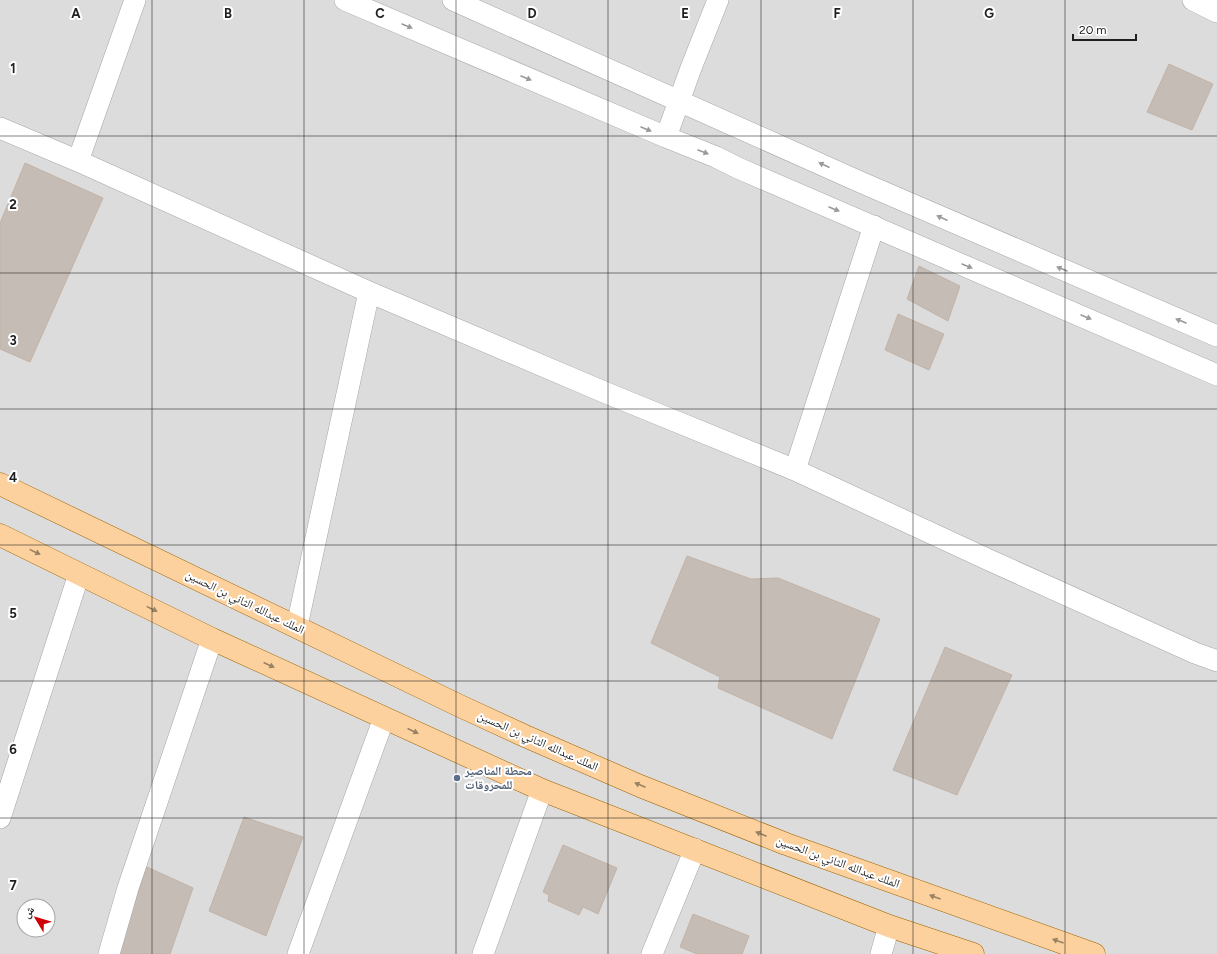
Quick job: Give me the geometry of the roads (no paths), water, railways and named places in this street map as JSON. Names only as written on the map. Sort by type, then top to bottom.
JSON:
[{"type":"main road","name":"الملك عبدالله الثاني بن الحسين","points":[[0,484],[526,736],[640,786],[786,844],[1094,954]]},
{"type":"main road","points":[[0,535],[212,639],[542,790],[889,926],[973,954]]},
{"type":"street","points":[[78,161],[135,0]]},
{"type":"street","points":[[345,0],[666,138],[716,157],[738,168],[1217,375]]},
{"type":"street","points":[[453,0],[894,196],[1217,336]]},
{"type":"street","points":[[666,138],[679,100],[718,0]]},
{"type":"street","points":[[1193,0],[1217,12]]},
{"type":"street","points":[[0,128],[78,161],[369,292],[596,389],[795,470],[989,560],[1188,650],[1217,661]]},
{"type":"street","points":[[795,470],[874,226]]},
{"type":"street","points":[[297,626],[369,292]]},
{"type":"street","points":[[0,818],[79,574]]},
{"type":"street","points":[[109,954],[128,888],[212,639]]},
{"type":"street","points":[[298,954],[384,718]]},
{"type":"street","points":[[483,954],[542,790]]},
{"type":"street","points":[[652,954],[695,849]]},
{"type":"street","points":[[880,954],[889,926]]},
{"type":"place","name":"محطة المناصير للمحروقات","points":[[457,778]]}]
